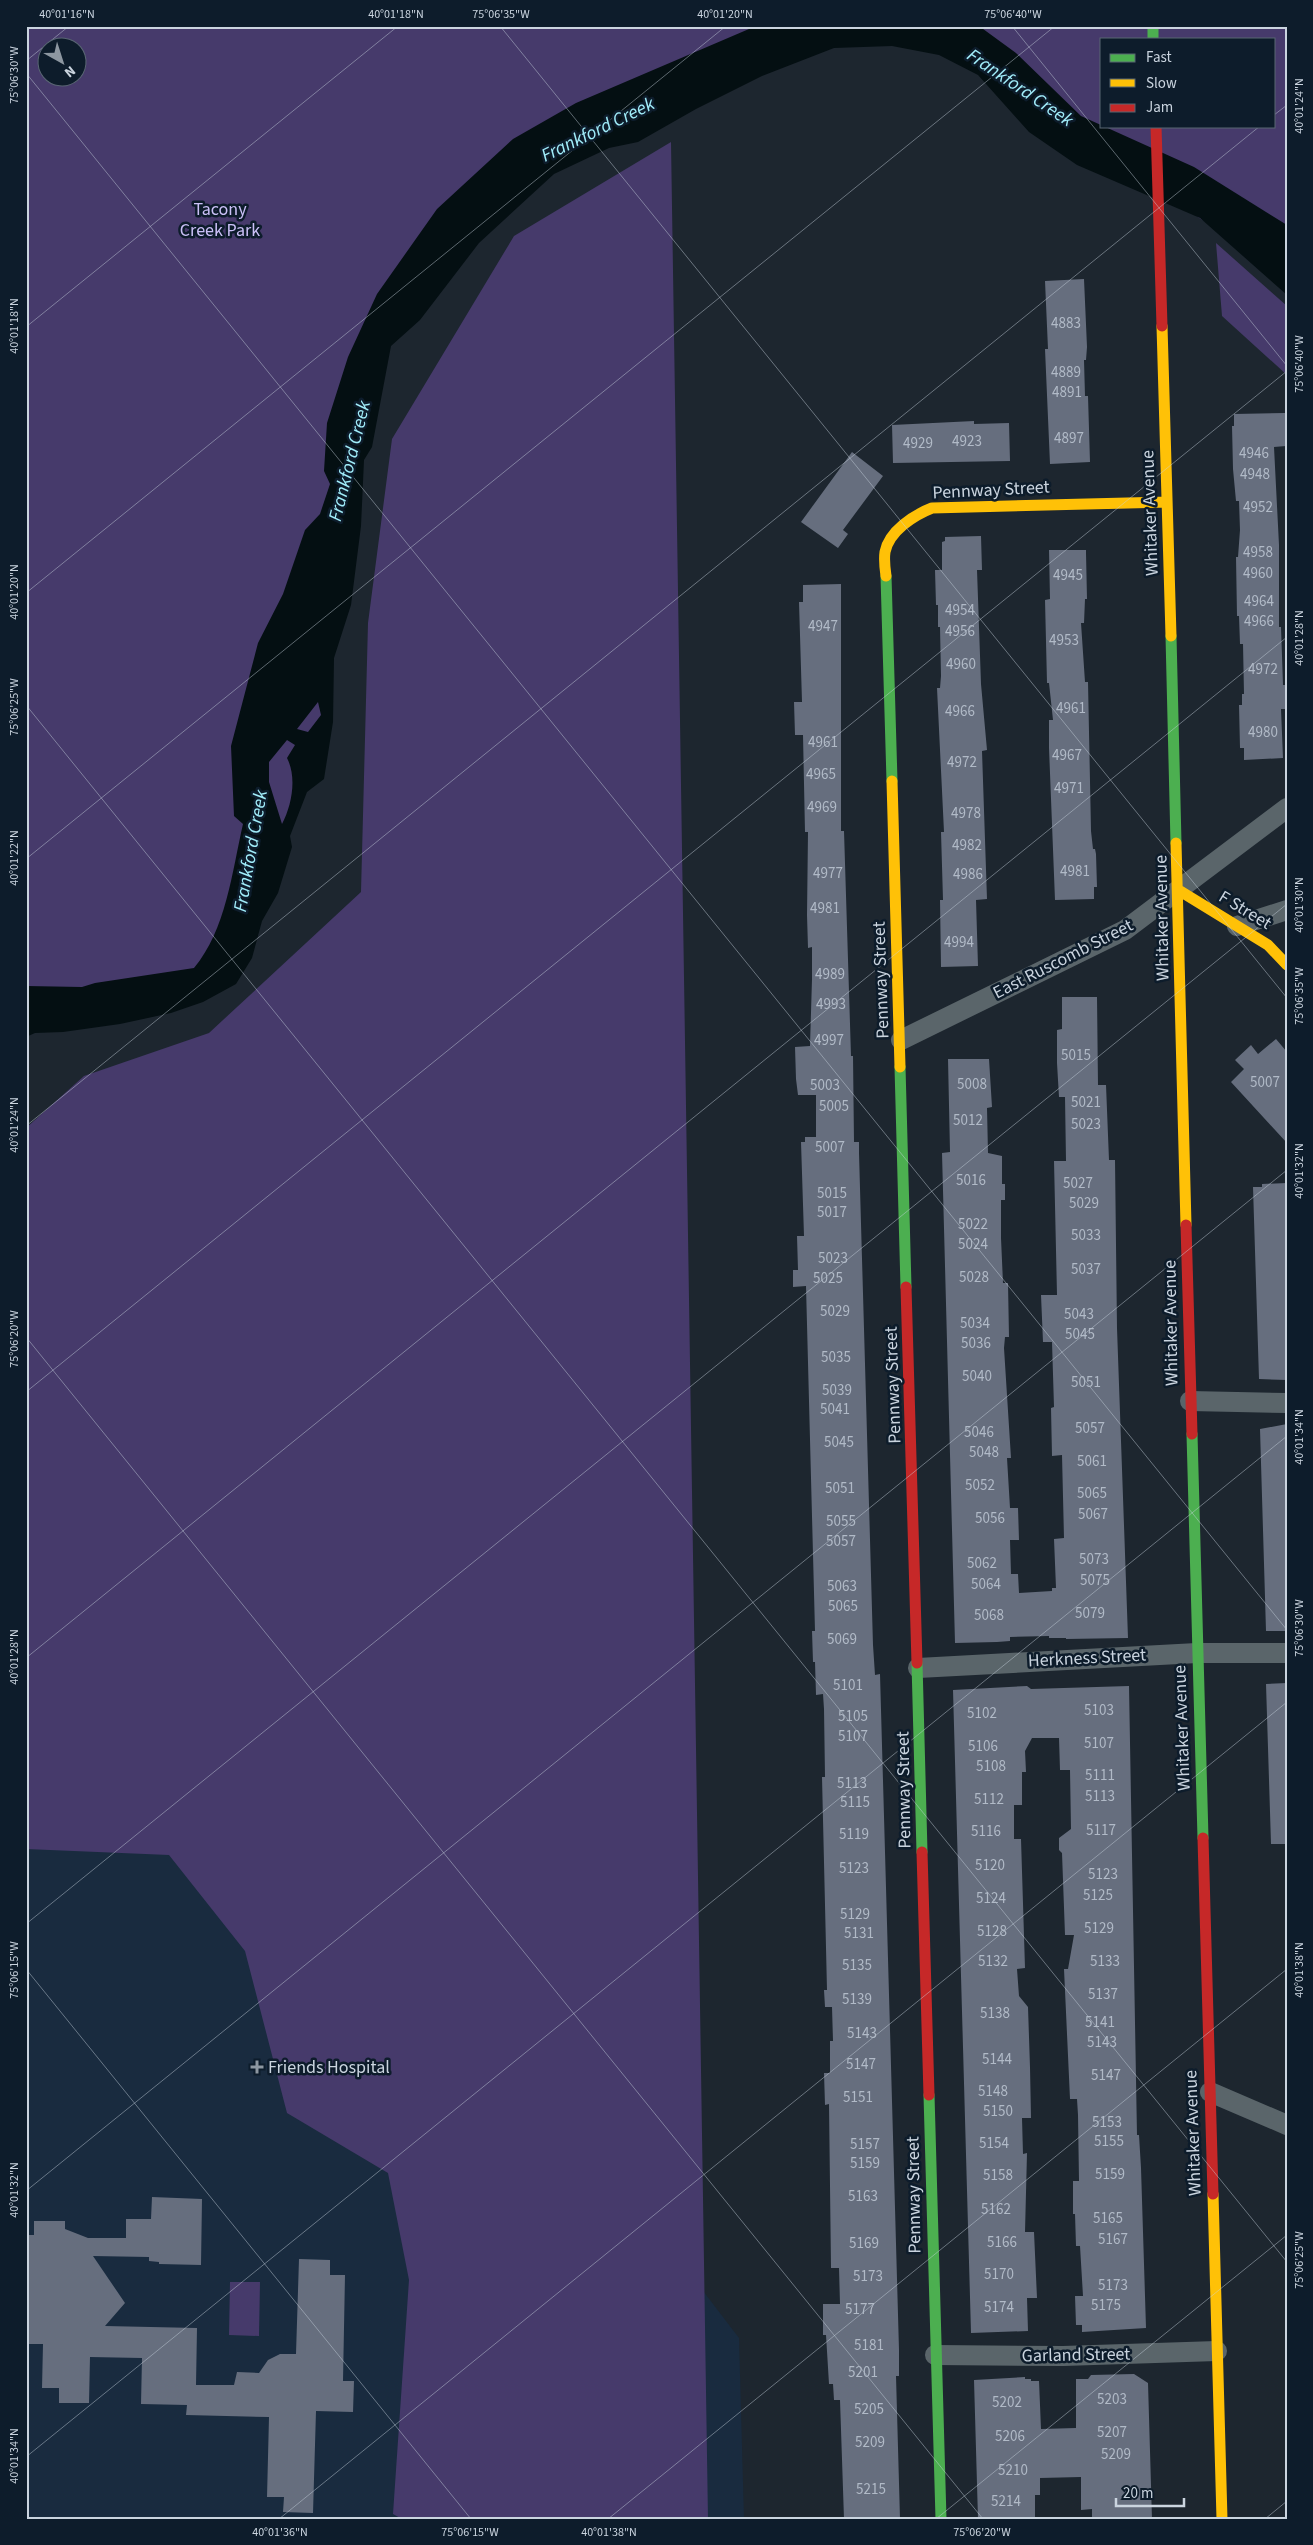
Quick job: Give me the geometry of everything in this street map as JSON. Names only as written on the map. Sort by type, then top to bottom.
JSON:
[{"type":"main road","name":"Whitaker Avenue","points":[[1156,128],[1166,502],[1180,891],[1190,1401],[1222,2519]]},
{"type":"main road","name":"Pennway Street","points":[[941,2519],[885,552],[890,541],[908,520],[916,514],[932,508],[1166,502]]},
{"type":"main road","name":"F Street","points":[[1180,891],[1268,945],[1287,965]]},
{"type":"street","name":"East Ruscomb Street","points":[[900,1040],[1125,930],[1180,891],[1287,808]]},
{"type":"street","points":[[1237,926],[1287,910]]},
{"type":"street","points":[[1190,1401],[1287,1403]]},
{"type":"street","name":"Herkness Street","points":[[918,1668],[1197,1653],[1287,1653]]},
{"type":"street","points":[[1210,2092],[1287,2125]]},
{"type":"street","name":"Garland Street","points":[[935,2355],[1063,2356],[1217,2351]]},
{"type":"shaded area","name":"Friends Hospital","points":[[26,1825],[171,1844],[622,2185],[739,2338],[744,2519],[26,2519]]},
{"type":"green space","name":"Tacony Creek Park","points":[[26,26],[804,26],[561,131],[392,307],[322,664],[323,733],[225,979],[26,1020]]},
{"type":"green space","points":[[869,26],[1287,26],[1287,276],[917,31]]},
{"type":"green space","points":[[671,142],[708,2519],[402,2519],[393,2514],[409,2280],[388,2173],[287,2113],[245,1951],[169,1855],[26,1849],[26,1128],[84,1076],[209,1033],[361,892],[368,623],[392,439],[514,236]]},
{"type":"green space","points":[[1216,243],[1287,306],[1287,375],[1222,316]]},
{"type":"green space","points":[[230,2282],[260,2282],[259,2336],[229,2335]]},
{"type":"water","name":"Frankford Creek","points":[[756,26],[979,26],[1016,53],[1081,116],[1100,125],[1100,128],[1108,128],[1194,167],[1287,225],[1287,295],[1200,218],[1077,165],[1029,132],[978,75],[939,55],[892,46],[834,48],[762,76],[696,109],[638,142],[609,148],[554,174],[479,243],[420,320],[391,346],[372,447],[364,460],[361,526],[351,605],[334,658],[333,722],[324,779],[307,792],[290,836],[292,847],[278,893],[262,921],[252,958],[236,984],[203,1002],[171,1013],[120,1024],[63,1032],[35,1033],[26,1037],[26,986],[82,987],[95,983],[194,968],[205,953],[221,918],[243,824],[234,816],[231,746],[258,643],[283,594],[305,530],[320,514],[330,484],[324,471],[327,423],[348,357],[377,294],[437,209],[513,139],[576,103]],"holes":[[[318,702],[321,715],[308,732],[297,729]],[[287,740],[295,745],[287,758],[292,774],[292,791],[291,800],[282,824],[269,782],[269,762]]]},
{"type":"building","points":[[1084,279],[1087,347],[1086,360],[1084,360],[1085,396],[1088,396],[1090,462],[1050,464],[1045,349],[1048,349],[1045,281]]},
{"type":"building","points":[[1285,413],[1286,446],[1274,447],[1279,545],[1279,627],[1281,627],[1283,685],[1286,685],[1286,709],[1281,709],[1283,758],[1244,760],[1244,748],[1240,748],[1239,705],[1242,705],[1242,694],[1244,694],[1243,644],[1240,644],[1239,616],[1237,616],[1236,557],[1238,557],[1240,530],[1239,501],[1236,501],[1233,469],[1232,426],[1234,426],[1234,414]]},
{"type":"building","points":[[974,421],[974,424],[1009,423],[1010,461],[893,463],[892,425]]},
{"type":"building","points":[[852,452],[883,476],[843,530],[848,534],[838,548],[801,522]]},
{"type":"building","points":[[981,536],[982,570],[977,570],[981,684],[987,750],[982,751],[987,899],[976,900],[978,966],[941,967],[940,900],[943,900],[941,832],[944,832],[937,688],[940,688],[941,676],[940,627],[938,627],[938,605],[936,605],[935,570],[942,570],[942,542],[945,541],[945,537]]},
{"type":"building","points":[[1049,550],[1086,550],[1087,599],[1085,599],[1084,623],[1081,623],[1085,682],[1088,682],[1091,831],[1093,849],[1095,849],[1096,854],[1097,887],[1094,887],[1094,899],[1055,900],[1049,748],[1049,720],[1053,720],[1049,683],[1047,683],[1045,600],[1050,599]]},
{"type":"building","points":[[841,584],[841,831],[844,831],[851,1056],[853,1056],[854,1142],[859,1142],[873,1645],[875,1675],[880,1674],[899,2350],[899,2376],[896,2376],[900,2519],[844,2519],[840,2400],[834,2400],[833,2384],[829,2384],[826,2335],[823,2335],[823,2304],[840,2304],[839,2268],[831,2268],[829,2104],[825,2105],[824,2073],[830,2073],[830,2041],[833,2041],[832,2007],[825,2007],[824,1990],[827,1990],[822,1777],[825,1777],[824,1709],[823,1694],[816,1695],[815,1662],[813,1662],[812,1631],[815,1631],[806,1286],[793,1287],[793,1270],[798,1270],[797,1236],[804,1236],[801,1142],[805,1142],[805,1137],[816,1137],[816,1095],[798,1095],[796,1079],[795,1047],[810,1046],[812,947],[808,948],[808,832],[805,832],[803,735],[795,735],[794,702],[802,702],[799,602],[803,602],[803,585]]},
{"type":"building","points":[[1062,997],[1097,997],[1098,1085],[1106,1085],[1109,1160],[1115,1160],[1117,1328],[1128,1638],[1066,1639],[1049,1638],[1049,1636],[1010,1637],[1010,1641],[955,1643],[942,1153],[950,1152],[948,1059],[989,1059],[992,1107],[987,1108],[988,1153],[1002,1156],[1002,1184],[1005,1184],[1005,1200],[1001,1200],[1001,1238],[1003,1283],[1008,1283],[1009,1337],[1005,1337],[1004,1348],[1011,1458],[1007,1458],[1010,1508],[1018,1508],[1019,1540],[1010,1540],[1011,1574],[1018,1574],[1019,1593],[1052,1591],[1052,1588],[1056,1588],[1054,1539],[1064,1538],[1062,1455],[1052,1456],[1051,1408],[1054,1407],[1052,1342],[1043,1342],[1041,1295],[1057,1295],[1054,1161],[1066,1161],[1065,1097],[1059,1097],[1057,1063],[1057,1030],[1062,1029]]},
{"type":"building","points":[[1276,1039],[1287,1052],[1287,1143],[1231,1082],[1244,1069],[1235,1060],[1251,1045],[1258,1054]]},
{"type":"building","points":[[1287,1183],[1287,1380],[1259,1379],[1253,1187],[1262,1187],[1262,1184]]},
{"type":"building","points":[[1287,1424],[1287,1631],[1266,1631],[1260,1429]]},
{"type":"building","points":[[1287,1683],[1287,1844],[1271,1844],[1266,1684]]},
{"type":"building","points":[[1027,1686],[1031,1689],[1129,1686],[1137,2135],[1139,2135],[1141,2168],[1146,2328],[1082,2332],[1082,2325],[1076,2325],[1075,2296],[1083,2296],[1080,2246],[1076,2246],[1075,2214],[1073,2214],[1073,2181],[1079,2181],[1078,2115],[1077,2099],[1070,2099],[1064,1969],[1068,1969],[1074,1935],[1065,1935],[1062,1853],[1059,1850],[1059,1838],[1071,1829],[1070,1770],[1060,1770],[1059,1738],[1032,1738],[1025,1751],[1026,1772],[1022,1772],[1022,1805],[1014,1805],[1014,1839],[1021,1839],[1025,1968],[1017,1969],[1019,1996],[1028,2007],[1030,2067],[1031,2118],[1022,2118],[1023,2154],[1027,2153],[1025,2232],[1034,2232],[1037,2298],[1027,2298],[1028,2331],[971,2333],[953,1690]]},
{"type":"building","points":[[152,2197],[202,2199],[201,2265],[159,2264],[159,2262],[149,2261],[149,2257],[93,2256],[125,2303],[105,2326],[197,2328],[196,2385],[234,2385],[237,2372],[259,2373],[268,2360],[280,2354],[296,2354],[299,2259],[330,2260],[330,2275],[345,2275],[343,2381],[354,2381],[353,2412],[316,2411],[313,2513],[283,2512],[284,2497],[267,2497],[269,2417],[186,2415],[187,2405],[141,2404],[142,2358],[90,2357],[89,2403],[59,2403],[59,2388],[42,2388],[43,2344],[26,2344],[26,2235],[34,2235],[34,2221],[65,2221],[65,2229],[88,2238],[126,2238],[126,2219],[151,2219]]},
{"type":"building","points":[[1134,2374],[1148,2383],[1152,2519],[1092,2519],[1092,2509],[1081,2510],[1081,2477],[1040,2478],[1040,2495],[1035,2495],[1035,2519],[978,2519],[974,2380],[1025,2377],[1025,2379],[1031,2379],[1031,2381],[1039,2381],[1041,2429],[1076,2428],[1076,2379],[1088,2379],[1091,2375]]},
{"type":"traffic: fast","points":[[1153,26],[1153,38]]},
{"type":"traffic: fast","points":[[886,576],[892,781]]},
{"type":"traffic: fast","points":[[1171,636],[1176,843]]},
{"type":"traffic: fast","points":[[900,1067],[906,1287]]},
{"type":"traffic: fast","points":[[1192,1434],[1203,1838]]},
{"type":"traffic: fast","points":[[917,1663],[922,1852]]},
{"type":"traffic: fast","points":[[929,2095],[941,2519]]},
{"type":"traffic: slow","points":[[1162,326],[1171,636]]},
{"type":"traffic: slow","points":[[886,576],[885,552],[887,544],[910,519],[932,508],[1167,502]]},
{"type":"traffic: slow","points":[[892,781],[900,1067]]},
{"type":"traffic: slow","points":[[1176,843],[1186,1225]]},
{"type":"traffic: slow","points":[[1180,891],[1268,945],[1287,965]]},
{"type":"traffic: slow","points":[[1213,2194],[1222,2519]]},
{"type":"traffic: jam","points":[[1156,128],[1162,326]]},
{"type":"traffic: jam","points":[[1186,1225],[1192,1434]]},
{"type":"traffic: jam","points":[[906,1287],[917,1663]]},
{"type":"traffic: jam","points":[[1203,1838],[1213,2194]]},
{"type":"traffic: jam","points":[[922,1852],[929,2095]]},
{"type":"place","name":"Friends Hospital","points":[[257,2067]]}]
